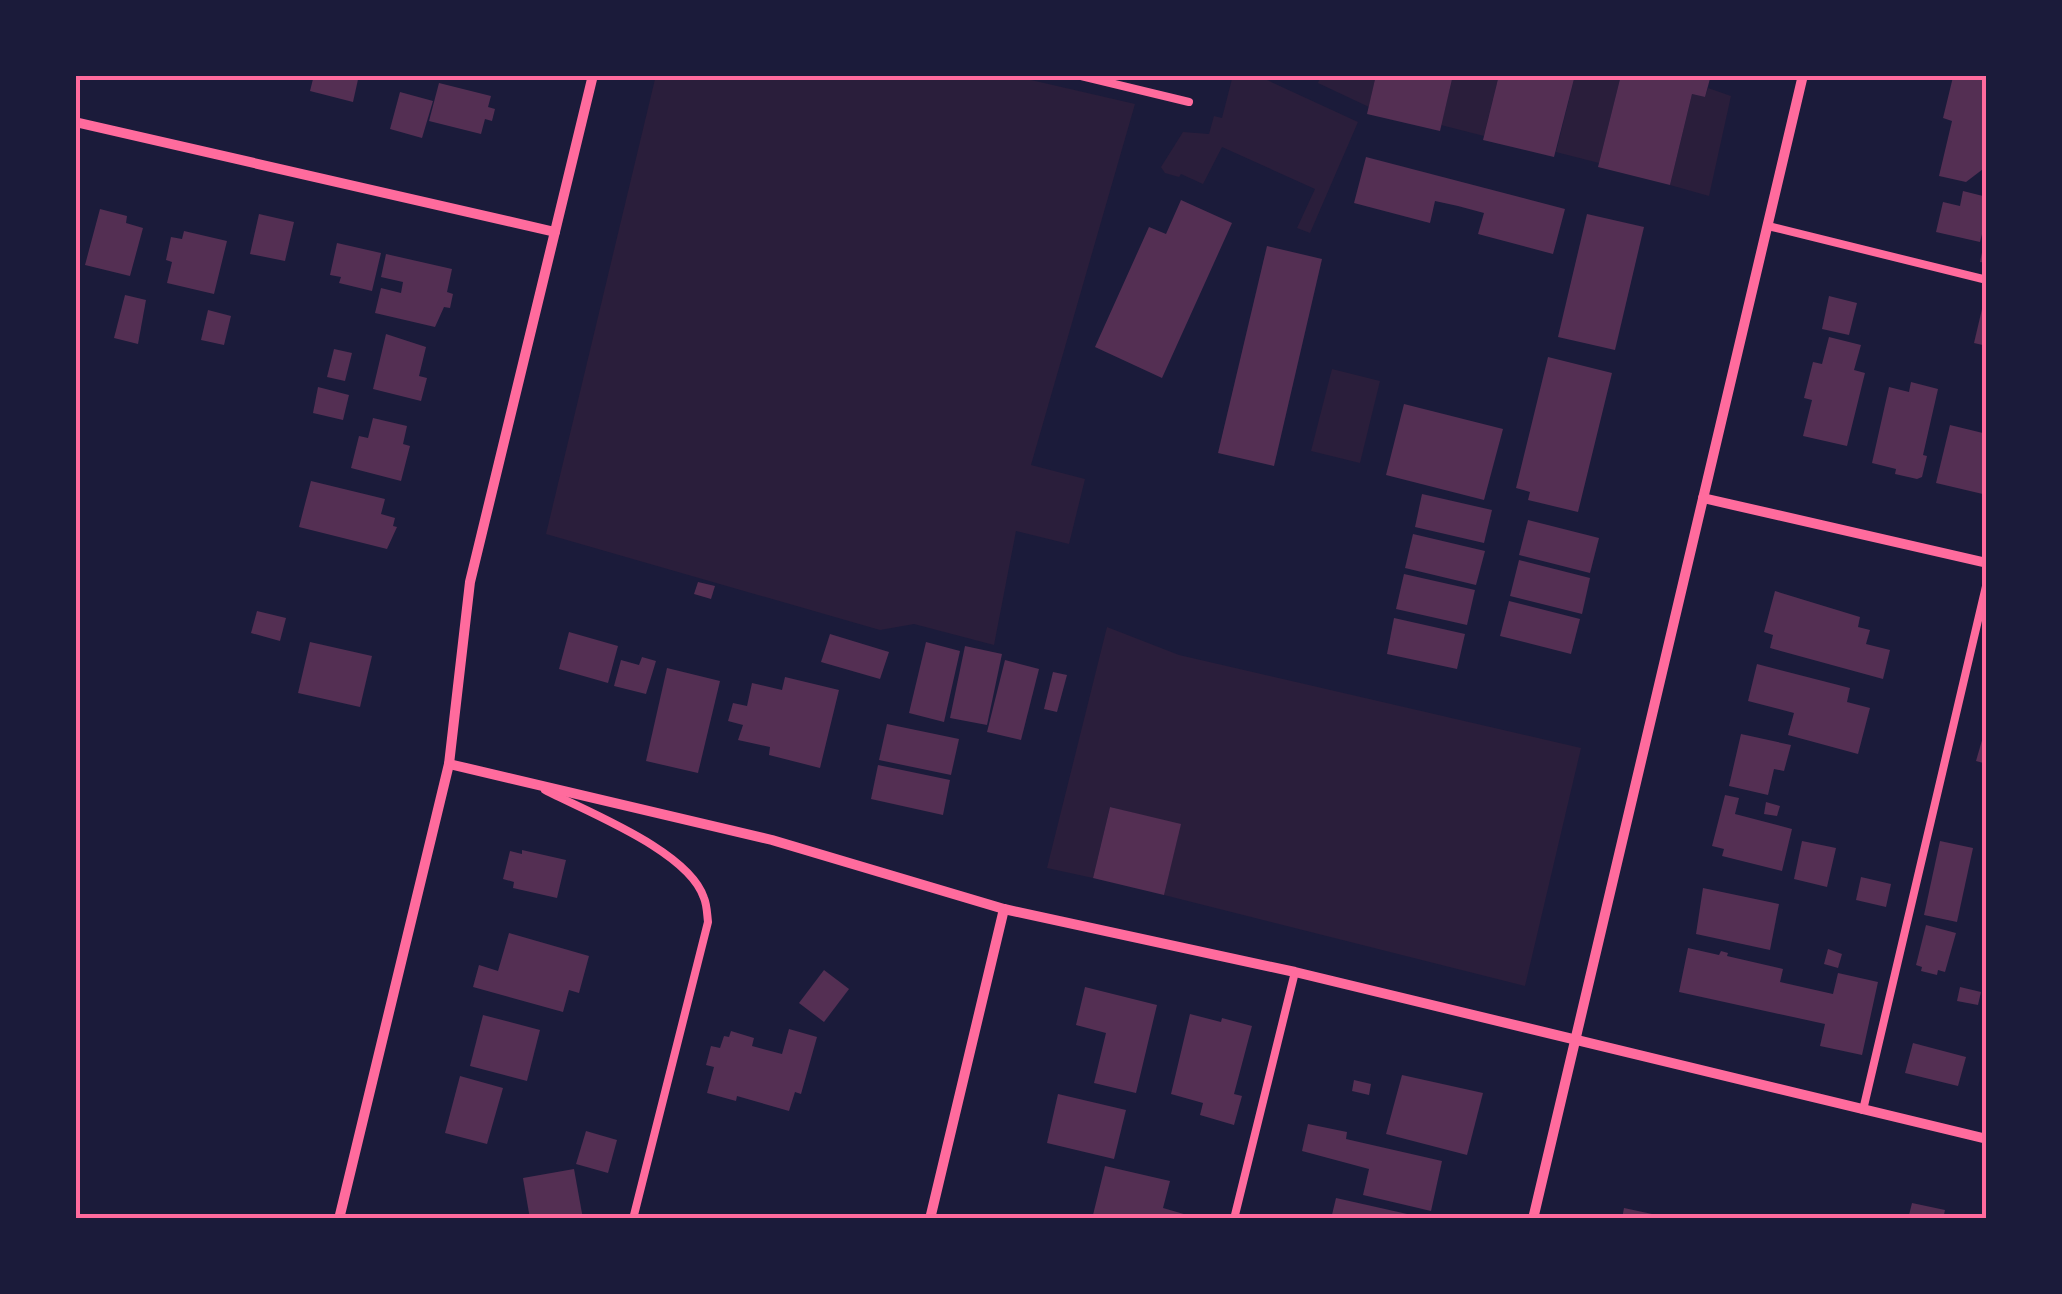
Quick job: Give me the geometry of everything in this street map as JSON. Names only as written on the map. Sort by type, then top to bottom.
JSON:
[{"type":"street","points":[[338,1219],[449,764],[470,582],[592,75]]},
{"type":"street","points":[[1533,1219],[1803,75]]},
{"type":"street","points":[[75,122],[556,232]]},
{"type":"street","points":[[1702,498],[1987,564]]},
{"type":"street","points":[[449,764],[772,840],[1004,910],[1295,972],[1987,1139]]},
{"type":"street","points":[[930,1219],[1004,910]]},
{"type":"lane","points":[[1077,75],[1190,102]]},
{"type":"lane","points":[[1768,226],[1987,280]]},
{"type":"lane","points":[[1863,1110],[1987,582]]},
{"type":"lane","points":[[536,786],[665,853],[692,877],[704,896],[708,922],[633,1219]]},
{"type":"lane","points":[[1234,1219],[1295,972]]},
{"type":"shaded area","points":[[656,75],[1009,75],[1135,104],[1031,465],[1085,479],[1069,544],[1016,531],[994,645],[914,624],[880,630],[546,534]]},
{"type":"shaded area","points":[[1233,75],[1256,75],[1358,122],[1310,233],[1297,228],[1315,189],[1222,147],[1203,184],[1181,174],[1179,177],[1165,173],[1161,167],[1183,132],[1209,134],[1214,116],[1222,118]]},
{"type":"shaded area","points":[[1321,75],[1376,75],[1369,107],[1318,83]]},
{"type":"shaded area","points":[[1453,75],[1499,75],[1484,136],[1441,125]]},
{"type":"shaded area","points":[[1575,75],[1621,75],[1599,163],[1556,152]]},
{"type":"shaded area","points":[[1708,88],[1731,96],[1709,196],[1670,185],[1692,94],[1705,97]]},
{"type":"shaded area","points":[[1332,369],[1380,381],[1360,463],[1311,451]]},
{"type":"shaded area","points":[[1107,627],[1179,655],[1581,748],[1525,986],[1164,895],[1180,825],[1110,807],[1093,878],[1047,868]]},
{"type":"building","points":[[314,75],[359,75],[353,102],[310,91]]},
{"type":"building","points":[[1376,75],[1453,75],[1440,131],[1367,114]]},
{"type":"building","points":[[1499,75],[1575,75],[1554,157],[1483,140]]},
{"type":"building","points":[[1621,75],[1711,75],[1705,97],[1692,94],[1670,185],[1598,167]]},
{"type":"building","points":[[1969,75],[1987,76],[1987,166],[1966,182],[1939,176],[1952,121],[1943,118],[1953,77],[1967,80]]},
{"type":"building","points":[[439,83],[491,96],[488,107],[495,109],[492,121],[485,119],[481,134],[429,121]]},
{"type":"building","points":[[400,92],[433,101],[422,138],[390,129]]},
{"type":"building","points":[[1366,157],[1565,209],[1553,254],[1478,234],[1484,213],[1458,206],[1435,201],[1430,223],[1354,203]]},
{"type":"building","points":[[1963,191],[1987,197],[1980,242],[1936,232],[1943,202],[1960,206]]},
{"type":"building","points":[[1181,200],[1232,223],[1162,378],[1095,347],[1149,227],[1166,234]]},
{"type":"building","points":[[100,209],[127,216],[126,223],[143,228],[130,276],[85,265]]},
{"type":"building","points":[[259,214],[294,222],[285,261],[250,254]]},
{"type":"building","points":[[1587,214],[1644,227],[1615,350],[1558,337]]},
{"type":"building","points":[[184,231],[227,241],[214,294],[167,283],[172,262],[166,260],[171,237],[182,239]]},
{"type":"building","points":[[1987,239],[1987,263],[1980,262]]},
{"type":"building","points":[[337,243],[381,253],[372,291],[339,283],[341,277],[330,275]]},
{"type":"building","points":[[1267,246],[1322,259],[1274,466],[1218,453]]},
{"type":"building","points":[[386,254],[452,269],[447,292],[453,294],[450,308],[444,307],[435,327],[375,313],[381,288],[401,293],[403,282],[381,277]]},
{"type":"building","points":[[125,295],[146,300],[138,344],[114,338]]},
{"type":"building","points":[[1829,296],[1857,303],[1849,335],[1822,329]]},
{"type":"building","points":[[1982,309],[1987,310],[1987,346],[1974,343]]},
{"type":"building","points":[[208,310],[231,316],[224,345],[201,340]]},
{"type":"building","points":[[386,334],[426,347],[419,376],[427,378],[421,401],[373,389]]},
{"type":"building","points":[[1829,337],[1861,345],[1854,370],[1865,373],[1847,446],[1803,436],[1812,400],[1804,398],[1813,362],[1822,364]]},
{"type":"building","points":[[334,349],[352,353],[345,381],[327,377]]},
{"type":"building","points":[[1548,357],[1612,373],[1578,512],[1528,500],[1530,492],[1516,488]]},
{"type":"building","points":[[1911,382],[1938,389],[1923,455],[1927,456],[1922,477],[1917,479],[1872,463],[1889,387],[1909,392]]},
{"type":"building","points":[[318,387],[349,395],[343,420],[313,413]]},
{"type":"building","points":[[1404,404],[1503,429],[1484,500],[1386,475]]},
{"type":"building","points":[[373,418],[407,426],[403,444],[410,446],[401,481],[351,468],[359,436],[368,438]]},
{"type":"building","points":[[1950,425],[1987,434],[1987,495],[1936,483]]},
{"type":"building","points":[[311,481],[385,499],[381,514],[395,518],[393,526],[397,527],[387,549],[299,527]]},
{"type":"building","points":[[1422,494],[1492,510],[1484,543],[1415,527]]},
{"type":"building","points":[[1528,520],[1599,538],[1590,573],[1519,555]]},
{"type":"building","points":[[1413,534],[1485,551],[1476,585],[1405,568]]},
{"type":"building","points":[[1519,560],[1590,578],[1582,614],[1510,596]]},
{"type":"building","points":[[1404,574],[1475,590],[1467,625],[1396,609]]},
{"type":"building","points":[[698,582],[715,586],[711,599],[694,594]]},
{"type":"building","points":[[1775,591],[1860,617],[1858,627],[1870,630],[1866,644],[1890,650],[1883,679],[1770,648],[1773,635],[1764,632]]},
{"type":"building","points":[[1509,601],[1580,619],[1571,654],[1500,636]]},
{"type":"building","points":[[257,611],[286,618],[280,641],[251,633]]},
{"type":"building","points":[[1394,618],[1465,634],[1457,669],[1387,654]]},
{"type":"building","points":[[569,632],[618,646],[608,683],[559,669]]},
{"type":"building","points":[[830,634],[889,652],[880,679],[821,662]]},
{"type":"building","points":[[310,642],[372,656],[360,707],[298,693]]},
{"type":"building","points":[[926,642],[960,651],[944,722],[909,713]]},
{"type":"building","points":[[965,646],[1002,654],[987,725],[950,718]]},
{"type":"building","points":[[642,657],[656,661],[646,694],[614,686],[621,660],[639,665]]},
{"type":"building","points":[[1005,660],[1039,669],[1021,740],[987,732]]},
{"type":"building","points":[[1757,664],[1850,688],[1847,702],[1870,708],[1858,754],[1788,735],[1794,713],[1748,701]]},
{"type":"building","points":[[667,668],[720,681],[698,773],[646,761]]},
{"type":"building","points":[[1053,672],[1067,675],[1057,712],[1044,709]]},
{"type":"building","points":[[785,677],[839,690],[820,768],[769,755],[770,747],[738,740],[743,725],[728,721],[733,703],[747,706],[752,683],[782,690]]},
{"type":"building","points":[[1987,723],[1987,764],[1976,761]]},
{"type":"building","points":[[887,724],[959,739],[951,775],[879,760]]},
{"type":"building","points":[[1741,734],[1791,745],[1784,771],[1774,769],[1768,795],[1729,786]]},
{"type":"building","points":[[878,765],[950,780],[943,815],[871,799]]},
{"type":"building","points":[[1725,795],[1739,798],[1735,814],[1792,829],[1782,871],[1722,856],[1724,849],[1712,846]]},
{"type":"building","points":[[1766,802],[1780,806],[1777,816],[1764,814]]},
{"type":"building","points":[[1110,807],[1181,824],[1164,895],[1093,878]]},
{"type":"building","points":[[1802,841],[1836,848],[1827,887],[1794,879]]},
{"type":"building","points":[[1940,841],[1973,848],[1957,922],[1924,915]]},
{"type":"building","points":[[522,850],[566,860],[557,898],[513,888],[514,882],[503,879],[510,851],[522,854]]},
{"type":"building","points":[[1861,877],[1891,884],[1886,907],[1856,900]]},
{"type":"building","points":[[1703,888],[1779,904],[1770,950],[1696,934]]},
{"type":"building","points":[[1926,925],[1956,933],[1945,972],[1938,970],[1937,975],[1921,971],[1922,967],[1916,965]]},
{"type":"building","points":[[509,933],[589,956],[579,993],[569,990],[563,1012],[473,987],[479,965],[498,971]]},
{"type":"building","points":[[1688,948],[1719,955],[1721,951],[1727,956],[1783,969],[1780,982],[1833,994],[1838,973],[1878,982],[1862,1055],[1820,1046],[1825,1024],[1679,992]]},
{"type":"building","points":[[1828,949],[1842,954],[1838,968],[1824,964]]},
{"type":"building","points":[[824,970],[849,989],[824,1022],[799,1003]]},
{"type":"building","points":[[1085,987],[1157,1005],[1136,1093],[1094,1083],[1106,1033],[1076,1025]]},
{"type":"building","points":[[1960,987],[1981,992],[1978,1005],[1957,1001]]},
{"type":"building","points":[[1190,1014],[1252,1026],[1234,1094],[1242,1096],[1234,1125],[1200,1115],[1203,1103],[1171,1094]]},
{"type":"building","points":[[483,1015],[540,1030],[527,1081],[470,1066]]},
{"type":"building","points":[[789,1029],[817,1037],[801,1094],[795,1092],[789,1111],[737,1096],[736,1101],[707,1093],[714,1067],[706,1065],[711,1046],[720,1048],[724,1036],[729,1037],[731,1031],[754,1038],[752,1046],[782,1054]]},
{"type":"building","points":[[1913,1043],[1966,1057],[1958,1086],[1905,1073]]},
{"type":"building","points":[[1402,1075],[1483,1093],[1467,1155],[1386,1134]]},
{"type":"building","points":[[460,1076],[503,1088],[487,1144],[445,1133]]},
{"type":"building","points":[[1354,1080],[1371,1084],[1369,1095],[1352,1091]]},
{"type":"building","points":[[1058,1094],[1126,1110],[1114,1159],[1047,1143]]},
{"type":"building","points":[[1308,1124],[1347,1132],[1346,1139],[1442,1161],[1431,1211],[1363,1195],[1369,1169],[1302,1151]]},
{"type":"building","points":[[586,1131],[617,1140],[608,1173],[576,1164]]},
{"type":"building","points":[[1105,1166],[1170,1181],[1163,1208],[1201,1219],[1109,1219],[1093,1215]]},
{"type":"building","points":[[574,1169],[583,1219],[530,1219],[523,1178]]},
{"type":"building","points":[[1336,1198],[1425,1218],[1425,1219],[1331,1219]]},
{"type":"building","points":[[1912,1203],[1945,1210],[1943,1219],[1908,1219]]},
{"type":"building","points":[[1624,1208],[1666,1217],[1666,1219],[1622,1219]]}]
